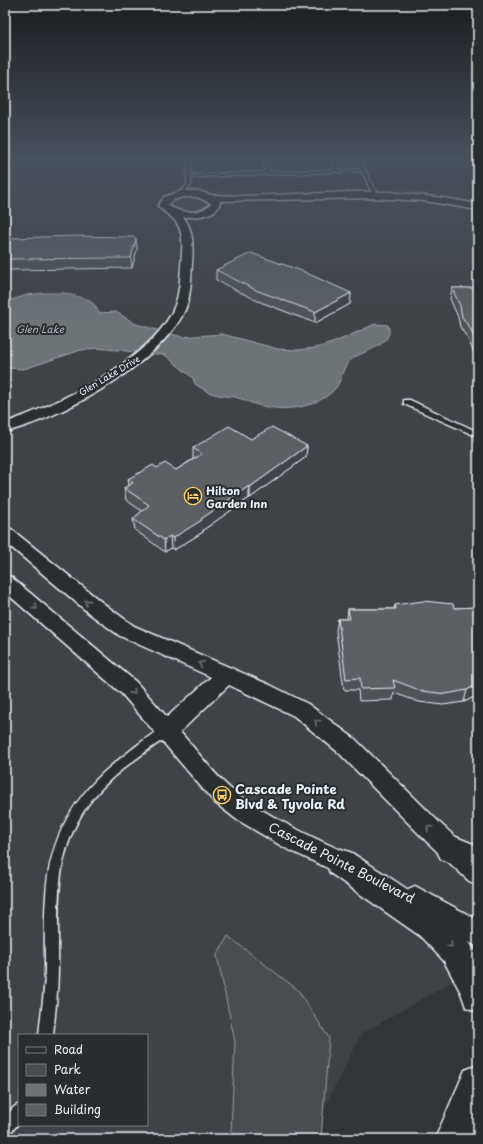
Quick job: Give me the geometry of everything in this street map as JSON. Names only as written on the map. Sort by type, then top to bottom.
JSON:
[{"type":"main road","points":[[451,849],[478,860]]},
{"type":"main road","points":[[341,863],[431,924],[455,950],[478,995]]},
{"type":"main road","points":[[454,1139],[478,1083]]},
{"type":"street","name":"Glen Lake Drive","points":[[5,428],[23,422],[85,391],[136,360],[157,342],[175,318],[183,298],[193,230],[183,228],[182,222],[174,214]]},
{"type":"street","points":[[193,230],[205,214]]},
{"type":"street","name":"Glen Lake Drive","points":[[5,436],[23,422]]},
{"type":"street","points":[[8,541],[127,631],[263,691],[306,714],[347,746],[451,849],[478,873]]},
{"type":"street","name":"Cascade Pointe Boulevard","points":[[5,582],[129,688],[222,795],[244,811],[293,840],[412,897],[478,934]]},
{"type":"street","points":[[166,732],[226,675]]},
{"type":"lane","points":[[407,402],[478,435]]},
{"type":"lane","points":[[46,1034],[51,993],[52,878],[56,857],[75,813],[90,793],[119,767],[166,732]]},
{"type":"lane","points":[[5,1128],[18,1113]]},
{"type":"shaded area","points":[[5,214],[478,214],[478,953],[475,962],[457,979],[361,1034],[309,1139],[5,1139]]},
{"type":"green space","points":[[228,936],[298,990],[329,1038],[321,1139],[228,1139],[231,1131],[235,1042],[217,955]]},
{"type":"water","name":"Glen Lake","points":[[64,293],[90,300],[89,301],[94,304],[99,313],[116,312],[136,324],[182,337],[222,334],[278,349],[297,350],[316,348],[335,342],[375,324],[388,325],[389,332],[384,342],[379,346],[350,360],[344,369],[339,383],[333,391],[317,402],[287,408],[267,407],[235,397],[217,395],[207,391],[195,384],[193,378],[165,355],[97,348],[81,350],[24,369],[5,368],[5,302],[27,295]]},
{"type":"building","points":[[74,236],[135,237],[136,239],[131,258],[5,259],[5,252],[12,238]]},
{"type":"building","points":[[251,253],[302,271],[351,293],[315,312],[258,291],[216,270]]},
{"type":"building","points":[[452,288],[478,288],[478,346],[470,328],[462,317],[460,306]]},
{"type":"building","name":"Hilton Garden Inn","points":[[229,426],[251,439],[272,427],[307,446],[250,487],[249,486],[201,519],[202,520],[173,538],[170,536],[164,540],[133,519],[149,505],[124,488],[133,483],[128,479],[153,465],[157,468],[165,463],[176,470],[202,454],[193,448]]},
{"type":"building","points":[[423,601],[453,604],[454,608],[478,607],[478,684],[467,690],[446,694],[422,691],[393,680],[395,688],[361,689],[360,678],[346,679],[338,619],[350,619],[348,609],[396,609],[395,605]]},
{"type":"place","name":"Hilton Garden Inn","points":[[193,496]]},
{"type":"place","name":"Cascade Pointe Blvd & Tyvola Rd","points":[[222,795]]}]
